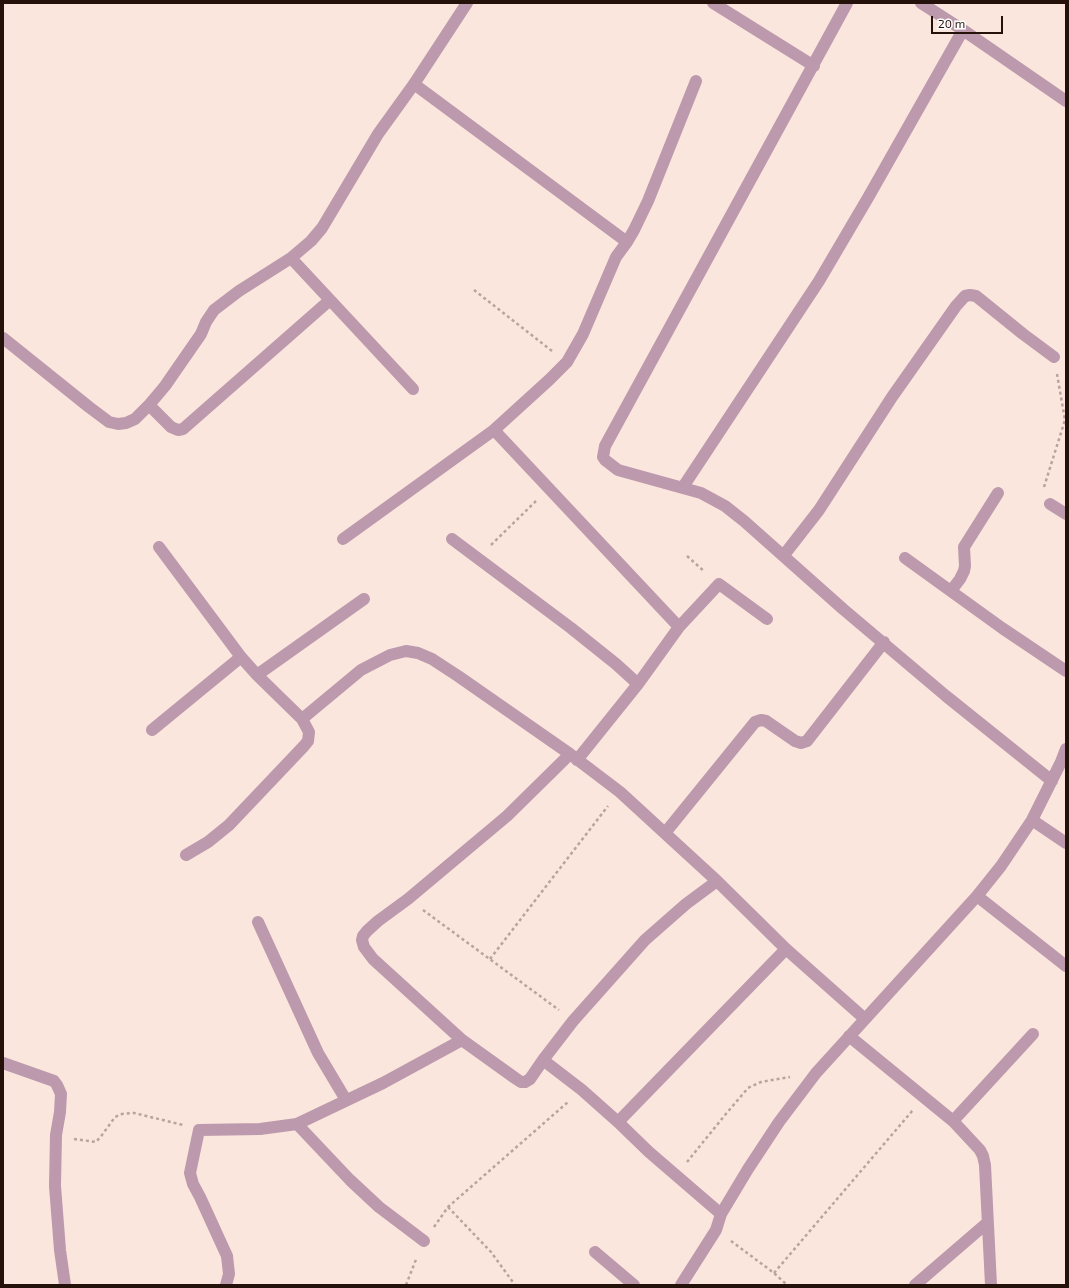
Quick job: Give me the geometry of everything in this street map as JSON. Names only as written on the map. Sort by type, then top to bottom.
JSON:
[{"type":"street","points":[[3,338],[89,408],[110,422],[118,424],[126,423],[135,419],[149,405],[164,386],[192,347],[214,310],[239,290],[291,258],[322,228],[378,134],[414,84],[467,3]]},
{"type":"street","points":[[713,3],[814,66]]},
{"type":"street","points":[[847,3],[814,66],[605,446],[603,453],[604,460],[618,470],[701,493],[725,506],[784,555],[842,609],[884,642],[946,696],[1052,781]]},
{"type":"street","points":[[922,3],[1066,101]]},
{"type":"street","points":[[683,487],[819,281],[963,30]]},
{"type":"street","points":[[343,539],[494,430],[567,362],[591,318],[616,257],[634,230],[648,201],[696,81]]},
{"type":"street","points":[[414,84],[627,242]]},
{"type":"street","points":[[291,258],[413,389]]},
{"type":"street","points":[[784,555],[819,510],[892,397],[956,306],[965,296],[976,296],[1054,357]]},
{"type":"street","points":[[149,405],[171,427],[178,430],[183,429],[330,300]]},
{"type":"street","points":[[494,430],[679,627]]},
{"type":"street","points":[[951,591],[964,571],[964,547],[998,493]]},
{"type":"street","points":[[1050,504],[1066,514]]},
{"type":"street","points":[[452,539],[571,628],[616,664],[638,684]]},
{"type":"street","points":[[159,546],[241,657],[302,720],[309,732],[308,741],[304,746],[229,825],[208,842],[186,855]]},
{"type":"street","points":[[905,558],[1002,628],[1066,671]]},
{"type":"street","points":[[717,881],[686,904],[645,940],[573,1021],[530,1078],[525,1082],[521,1082],[462,1040],[373,959],[364,947],[362,940],[367,931],[408,899],[507,816],[574,757],[638,684],[679,627],[719,584],[767,619]]},
{"type":"street","points":[[257,675],[364,599]]},
{"type":"street","points":[[665,833],[755,722],[761,720],[766,721],[795,741],[801,743],[807,741],[884,642]]},
{"type":"street","points":[[302,720],[361,670],[390,655],[412,651],[432,659],[574,757],[620,792],[717,881],[786,949],[865,1019]]},
{"type":"street","points":[[152,730],[241,657]]},
{"type":"street","points":[[681,1285],[716,1230],[721,1214],[748,1169],[779,1122],[816,1073],[977,896],[1001,866],[1032,820],[1052,781],[1064,764],[1066,748]]},
{"type":"street","points":[[1032,820],[1066,843]]},
{"type":"street","points":[[977,896],[1066,966]]},
{"type":"street","points":[[258,922],[318,1053],[346,1100]]},
{"type":"street","points":[[618,1122],[786,949]]},
{"type":"street","points":[[953,1121],[1033,1034]]},
{"type":"street","points":[[849,1036],[953,1121],[980,1150],[985,1165],[991,1285]]},
{"type":"street","points":[[226,1285],[229,1274],[227,1256],[193,1184],[190,1173],[199,1130],[260,1129],[297,1124],[402,1073],[462,1040]]},
{"type":"street","points":[[543,1060],[582,1090],[649,1152],[721,1214]]},
{"type":"street","points":[[3,1063],[54,1081],[61,1094],[56,1136],[55,1186],[60,1250],[65,1285]]},
{"type":"street","points":[[297,1124],[350,1180],[379,1207],[424,1241]]},
{"type":"street","points":[[915,1285],[987,1223]]},
{"type":"street","points":[[595,1252],[634,1285]]},
{"type":"path","points":[[474,290],[567,362]]},
{"type":"path","points":[[1050,504],[1044,496],[1044,488],[1065,420],[1054,357]]},
{"type":"path","points":[[478,558],[549,488]]},
{"type":"path","points":[[687,556],[719,584]]},
{"type":"path","points":[[490,959],[620,792]]},
{"type":"path","points":[[408,899],[573,1021]]},
{"type":"path","points":[[676,1175],[748,1088],[761,1082],[816,1073]]},
{"type":"path","points":[[406,1285],[424,1241],[448,1206],[582,1090]]},
{"type":"path","points":[[774,1273],[923,1098]]},
{"type":"path","points":[[56,1136],[96,1142],[115,1117],[122,1114],[134,1113],[199,1130]]},
{"type":"path","points":[[448,1206],[491,1252],[515,1285]]},
{"type":"path","points":[[716,1230],[774,1273],[787,1285]]}]
